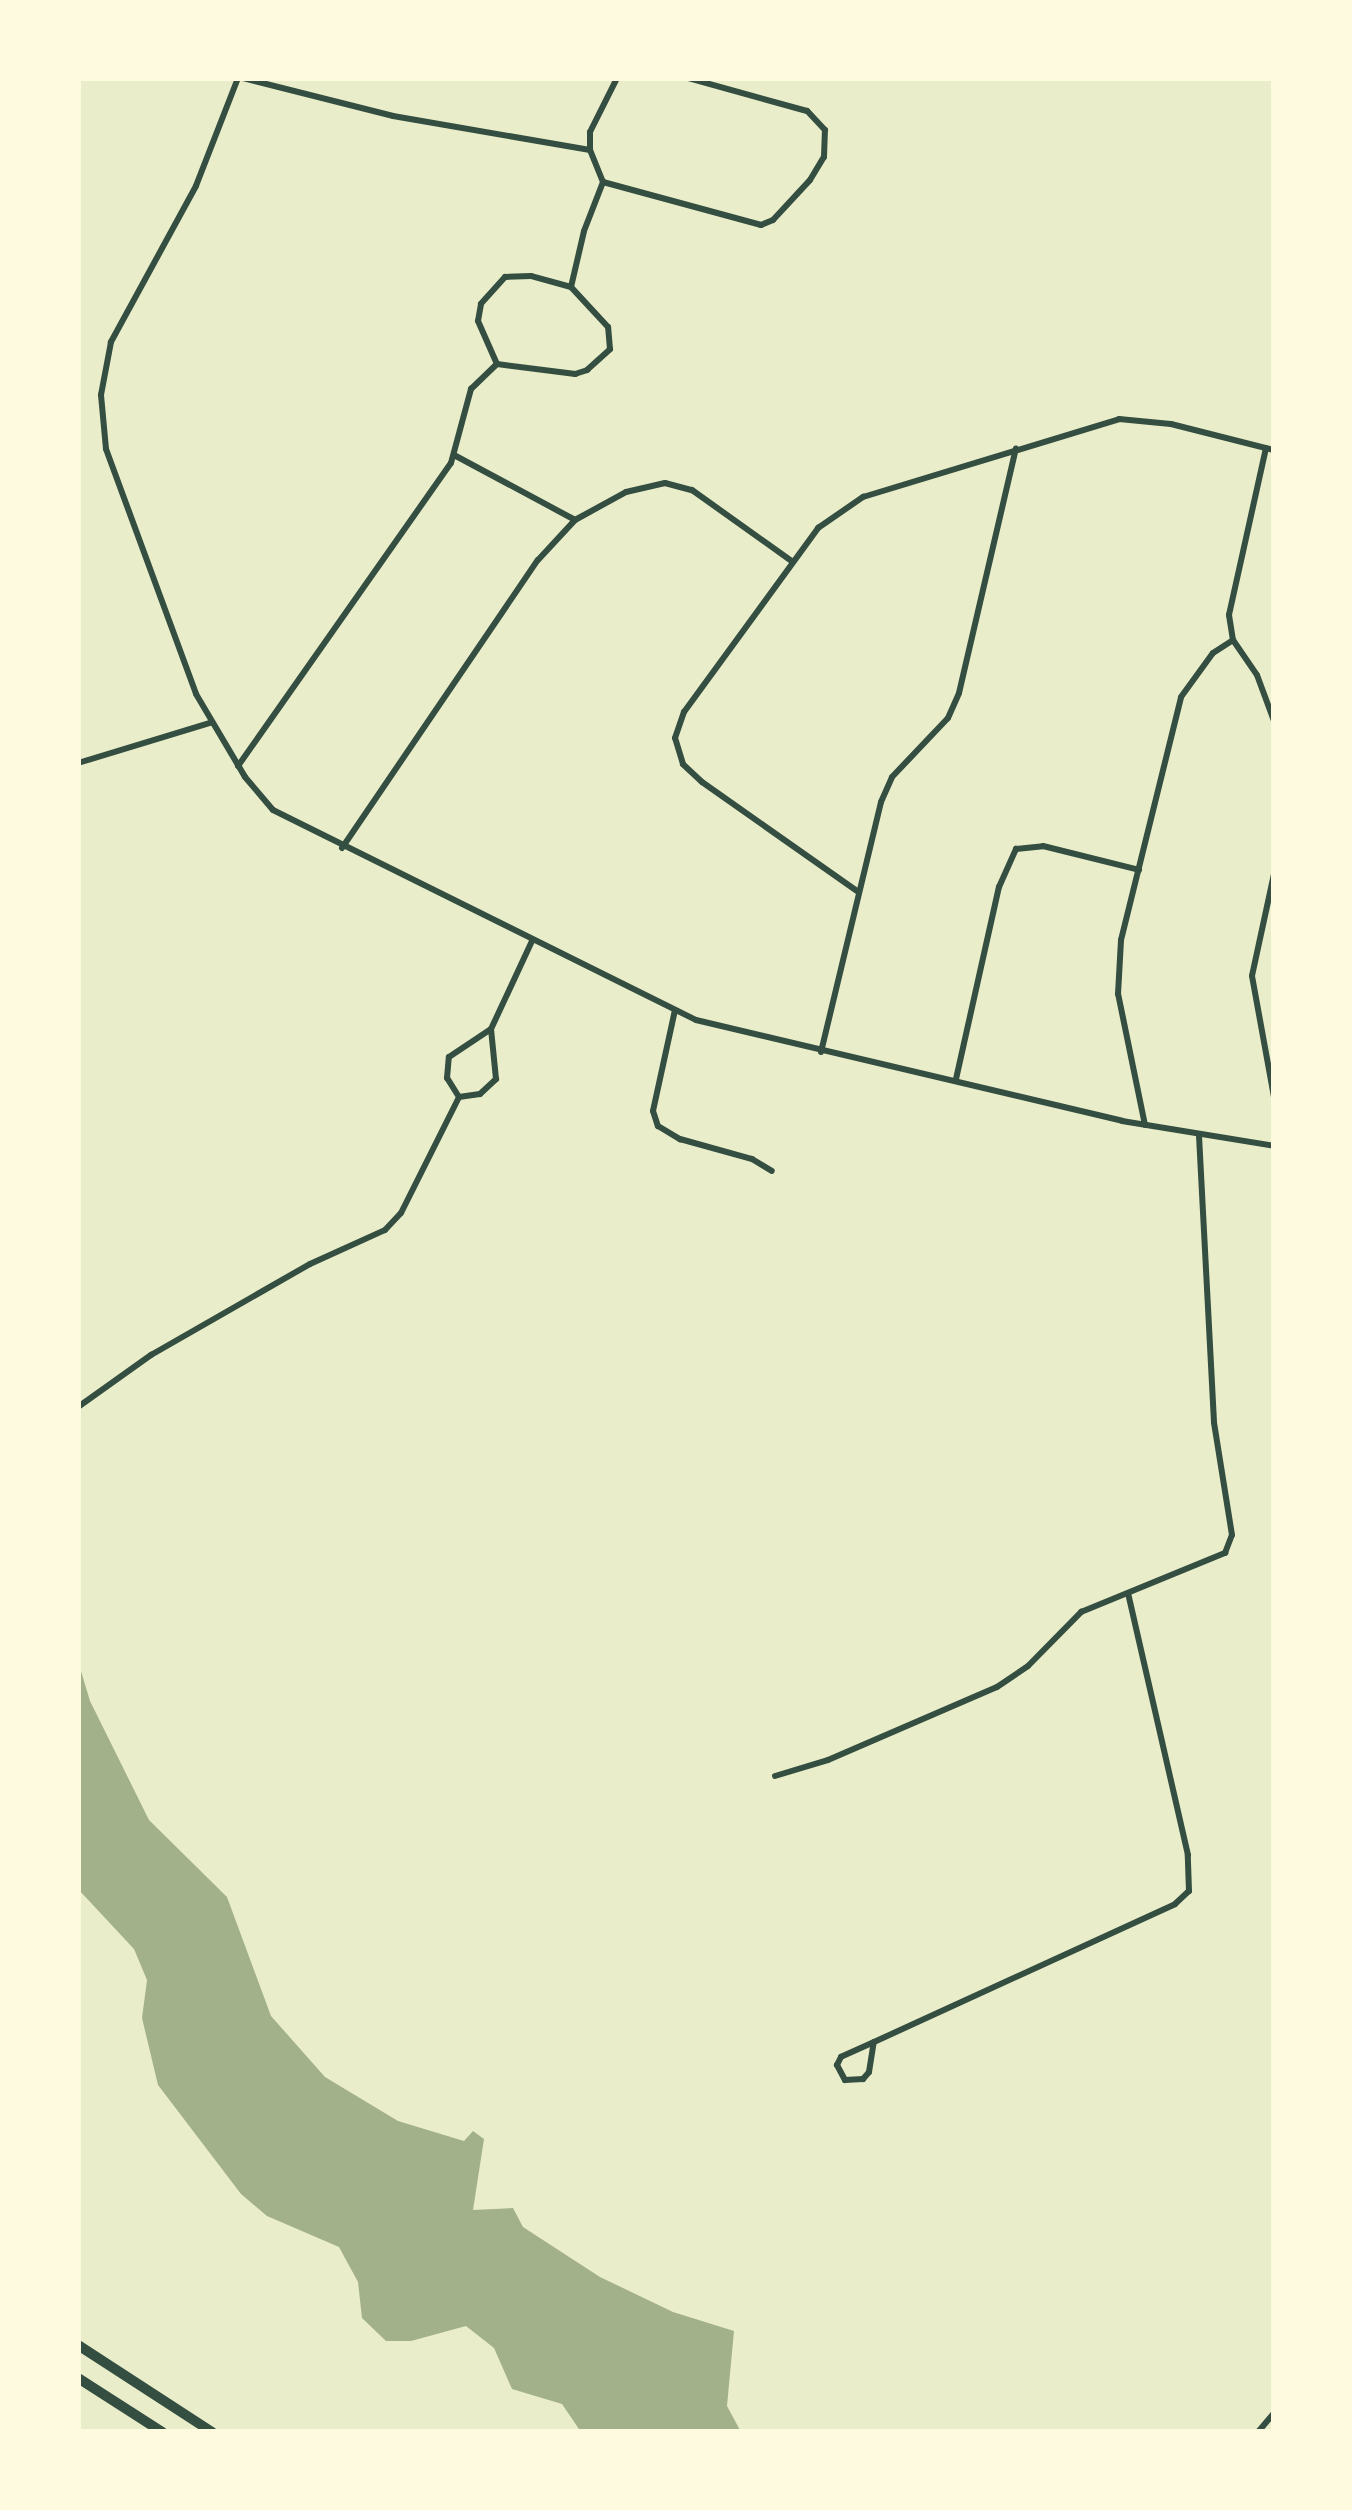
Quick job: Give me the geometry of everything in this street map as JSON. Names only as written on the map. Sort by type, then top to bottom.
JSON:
[{"type":"highway","points":[[78,2345],[212,2432]]},
{"type":"highway","points":[[78,2378],[163,2432]]},
{"type":"street","points":[[590,150],[393,116],[240,78],[196,186],[111,343],[100,395],[106,449],[210,723],[238,766],[273,810],[342,848],[721,1028],[956,1078],[1145,1125],[1274,1146]]},
{"type":"street","points":[[571,287],[584,231],[603,182],[590,150],[590,132],[617,78]]},
{"type":"street","points":[[603,182],[761,225],[773,220],[801,190],[824,157],[825,130],[807,111],[688,78]]},
{"type":"street","points":[[517,274],[571,287],[608,327],[610,349],[575,374],[497,364],[478,321],[481,304],[496,283],[517,274]]},
{"type":"street","points":[[238,766],[454,454],[464,401],[497,364]]},
{"type":"street","points":[[857,891],[703,782],[678,756],[675,738],[684,712],[818,528],[863,497],[1119,419],[1149,420],[1270,449],[1233,588],[1233,640],[1257,675],[1274,721]]},
{"type":"street","points":[[821,1052],[857,891],[892,777],[948,718],[959,693],[1016,448]]},
{"type":"street","points":[[454,454],[575,520]]},
{"type":"street","points":[[342,848],[538,560],[575,520],[626,492],[665,483],[692,490],[793,562]]},
{"type":"street","points":[[1145,1125],[1118,981],[1138,870],[1181,697],[1213,652],[1233,640]]},
{"type":"street","points":[[78,763],[210,723]]},
{"type":"street","points":[[956,1078],[999,887],[1016,849],[1042,846],[1138,870]]},
{"type":"street","points":[[1274,874],[1271,907],[1252,976],[1274,1097]]},
{"type":"street","points":[[459,1097],[480,1094],[496,1079],[491,1029],[532,940]]},
{"type":"street","points":[[675,1010],[653,1111],[658,1126],[772,1171]]},
{"type":"street","points":[[459,1097],[447,1078],[449,1058],[466,1040],[491,1029]]},
{"type":"street","points":[[78,1407],[151,1355],[293,1273],[385,1230],[408,1201],[459,1097]]},
{"type":"street","points":[[775,1776],[828,1760],[997,1687],[1028,1666],[1065,1622],[1216,1560],[1230,1544],[1214,1422],[1199,1134]]},
{"type":"street","points":[[874,2042],[869,2072],[863,2079],[845,2080],[836,2065],[841,2057],[1175,1904],[1189,1891],[1188,1855],[1128,1593]]},
{"type":"street","points":[[1258,2432],[1274,2413]]},
{"type":"shaded area","points":[[78,1661],[90,1701],[149,1820],[227,1897],[271,2016],[325,2077],[398,2121],[464,2141],[473,2131],[484,2139],[473,2210],[513,2208],[523,2227],[600,2277],[673,2312],[734,2331],[727,2406],[741,2432],[581,2432],[562,2404],[512,2389],[494,2348],[466,2326],[411,2341],[386,2341],[362,2318],[358,2282],[339,2247],[267,2216],[241,2194],[158,2085],[142,2018],[147,1980],[134,1949],[78,1889]]}]
